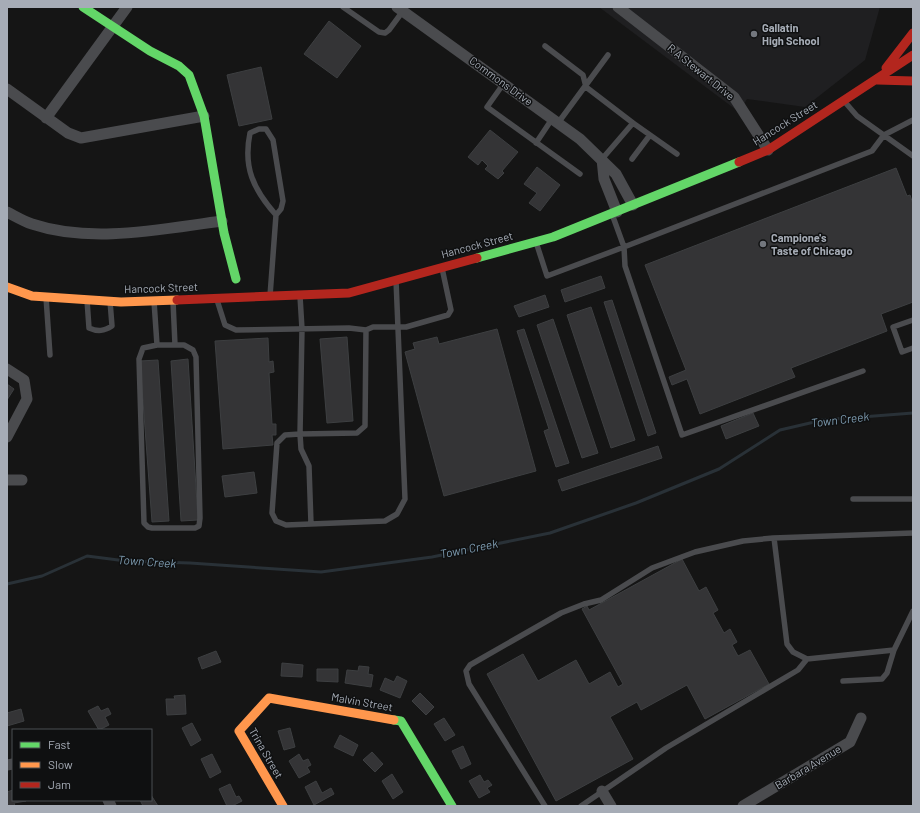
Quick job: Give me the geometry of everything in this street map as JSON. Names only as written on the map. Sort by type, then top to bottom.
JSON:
[{"type":"street","points":[[83,7],[112,28],[150,51],[179,66],[189,75],[204,116],[222,222],[236,278]]},
{"type":"street","points":[[46,118],[127,7]]},
{"type":"street","name":"R A Stewart Drive","points":[[618,7],[734,97],[768,150]]},
{"type":"street","name":"Commons Drive","points":[[400,9],[580,139],[616,174],[633,205]]},
{"type":"street","points":[[877,80],[913,33]]},
{"type":"street","name":"Hancock Street","points":[[7,287],[32,296],[110,301],[154,301],[349,293],[553,237],[768,150],[913,56]]},
{"type":"street","points":[[877,80],[913,81]]},
{"type":"street","points":[[7,89],[68,133],[81,138],[204,116]]},
{"type":"street","points":[[602,159],[604,179],[614,212]]},
{"type":"street","points":[[7,212],[31,224],[66,232],[118,234],[222,222]]},
{"type":"street","points":[[7,369],[24,380],[27,399],[7,437]]},
{"type":"street","points":[[7,480],[22,480]]},
{"type":"street","name":"Trina Street","points":[[269,698],[239,732],[283,806]]},
{"type":"street","name":"Malvin Street","points":[[269,698],[401,722],[452,806]]},
{"type":"street","name":"Barbara Avenue","points":[[743,806],[850,742],[862,718]]},
{"type":"street","points":[[602,791],[611,806]]},
{"type":"lane","points":[[343,7],[379,32],[385,33],[389,30],[400,9]]},
{"type":"lane","points":[[545,46],[583,75],[586,87],[677,154]]},
{"type":"lane","points":[[536,143],[586,87],[608,55]]},
{"type":"lane","points":[[504,83],[487,107],[580,174]]},
{"type":"lane","points":[[844,101],[857,116],[913,156]]},
{"type":"lane","points":[[536,242],[547,276],[872,151],[884,135],[913,120]]},
{"type":"lane","points":[[602,159],[633,123]]},
{"type":"lane","points":[[270,296],[276,215],[281,209],[283,202],[278,160],[273,140],[266,129],[259,129],[250,133],[247,147],[251,178],[260,198],[276,215]]},
{"type":"lane","points":[[632,159],[650,135]]},
{"type":"lane","points":[[614,212],[624,247],[625,266],[682,435],[863,371]]},
{"type":"lane","points":[[217,298],[224,325],[236,330],[349,328],[366,330],[373,327],[406,327],[448,315],[451,310],[442,268]]},
{"type":"lane","points":[[366,330],[365,426],[357,433],[285,435],[277,443],[272,513],[276,521],[286,525],[385,521],[397,514],[405,499],[396,280]]},
{"type":"lane","points":[[300,295],[302,329],[300,434],[301,449],[309,466],[311,524]]},
{"type":"lane","points":[[46,297],[50,355]]},
{"type":"lane","points":[[87,300],[89,328],[95,331],[107,329],[112,326],[110,301]]},
{"type":"lane","points":[[173,300],[175,345]]},
{"type":"lane","points":[[154,301],[157,345]]},
{"type":"lane","points":[[913,320],[893,327],[902,352],[913,348]]},
{"type":"lane","points":[[157,345],[175,345],[189,347],[193,350],[196,357],[200,523],[195,528],[152,528],[148,527],[144,522],[139,359],[143,348],[157,345]]},
{"type":"lane","points":[[854,499],[913,499]]},
{"type":"lane","points":[[545,806],[469,684],[466,671],[470,665],[561,613],[584,604],[601,600],[652,568],[708,549],[744,541],[774,538],[913,532]]},
{"type":"lane","points":[[774,538],[787,644],[793,652],[807,659],[894,650]]},
{"type":"lane","points":[[843,681],[882,678],[887,673],[894,650],[913,611]]},
{"type":"lane","points":[[581,806],[666,748],[798,670],[807,659]]},
{"type":"shaded area","name":"Gallatin High School","points":[[599,7],[880,7],[865,60],[805,107],[747,99],[739,112]]},
{"type":"building","points":[[329,21],[361,46],[337,78],[304,54]]},
{"type":"building","points":[[261,67],[272,119],[239,126],[227,75]]},
{"type":"building","points":[[490,130],[518,152],[502,171],[504,173],[498,179],[485,169],[488,166],[482,160],[478,165],[468,157]]},
{"type":"building","points":[[537,167],[560,185],[540,211],[529,203],[537,193],[524,184]]},
{"type":"building","points":[[896,168],[907,196],[910,195],[913,204],[913,302],[881,314],[887,331],[791,368],[795,377],[700,414],[687,379],[672,385],[669,377],[686,370],[645,265]]},
{"type":"building","points":[[601,276],[605,288],[565,302],[561,290]]},
{"type":"building","points":[[545,295],[549,307],[519,317],[514,306]]},
{"type":"building","points":[[612,300],[656,433],[648,436],[604,302]]},
{"type":"building","points":[[591,307],[635,440],[611,448],[567,315]]},
{"type":"building","points":[[553,319],[598,453],[582,458],[537,325]]},
{"type":"building","points":[[497,329],[536,471],[444,496],[405,352],[415,349],[413,343],[437,337],[439,344]]},
{"type":"building","points":[[524,329],[569,463],[556,467],[544,431],[549,429],[517,331]]},
{"type":"building","points":[[347,337],[353,421],[327,423],[320,339]]},
{"type":"building","points":[[268,338],[269,362],[273,361],[274,372],[269,373],[272,424],[276,424],[276,435],[272,435],[273,445],[223,449],[215,341]]},
{"type":"building","points":[[188,359],[198,520],[181,521],[171,361]]},
{"type":"building","points":[[158,360],[169,521],[152,522],[140,361]]},
{"type":"building","points":[[7,384],[14,389],[7,400]]},
{"type":"building","points":[[753,413],[759,426],[726,439],[721,426]]},
{"type":"building","points":[[658,446],[662,458],[562,491],[558,480]]},
{"type":"building","points":[[254,472],[257,493],[225,497],[222,476]]},
{"type":"building","points":[[682,559],[699,591],[706,587],[718,610],[713,613],[724,633],[730,629],[737,642],[732,645],[738,656],[750,650],[769,684],[705,719],[687,685],[641,710],[637,702],[610,717],[633,759],[556,801],[487,674],[523,654],[538,681],[576,660],[589,684],[610,672],[618,687],[623,684],[582,609],[587,606],[589,610]]},
{"type":"building","points":[[216,651],[221,662],[202,669],[198,658]]},
{"type":"building","points":[[282,663],[303,665],[302,677],[281,676]]},
{"type":"building","points":[[359,666],[369,667],[368,674],[373,675],[371,687],[345,683],[347,670],[358,671]]},
{"type":"building","points":[[317,669],[338,669],[338,682],[317,681]]},
{"type":"building","points":[[397,676],[407,681],[400,698],[380,690],[385,678],[394,682]]},
{"type":"building","points":[[420,693],[434,707],[426,715],[412,701]]},
{"type":"building","points":[[185,695],[186,714],[167,715],[166,699],[175,699],[174,696]]},
{"type":"building","points":[[98,706],[101,711],[108,708],[111,714],[105,717],[109,725],[98,729],[88,711]]},
{"type":"building","points":[[21,709],[24,721],[7,726],[7,713]]},
{"type":"building","points":[[444,718],[455,735],[445,741],[434,724]]},
{"type":"building","points":[[192,723],[201,740],[191,746],[182,728]]},
{"type":"building","points":[[290,728],[295,747],[284,750],[278,731]]},
{"type":"building","points":[[340,735],[358,745],[353,756],[334,747]]},
{"type":"building","points":[[463,746],[471,764],[461,769],[452,751]]},
{"type":"building","points":[[372,752],[383,764],[375,772],[363,760]]},
{"type":"building","points":[[212,754],[221,772],[210,778],[201,759]]},
{"type":"building","points":[[299,754],[303,761],[308,759],[311,765],[307,767],[310,772],[299,778],[289,761]]},
{"type":"building","points":[[392,774],[403,792],[393,799],[382,781]]},
{"type":"building","points":[[480,775],[484,782],[488,780],[492,785],[487,788],[490,792],[479,798],[469,781]]},
{"type":"building","points":[[316,781],[322,793],[331,788],[334,794],[314,805],[305,787]]},
{"type":"building","points":[[230,784],[236,797],[239,796],[242,801],[232,806],[227,806],[219,789]]},
{"type":"building","points":[[12,790],[12,801],[26,801],[14,803],[15,806],[7,806],[7,792]]},
{"type":"building","points":[[152,797],[158,806],[143,806],[140,801],[152,801]]},
{"type":"waterway","name":"Town Creek","points":[[7,584],[42,576],[87,556],[126,561],[190,563],[321,572],[432,557],[550,533],[636,503],[719,469],[780,430],[823,420],[913,413]]},
{"type":"traffic: fast","points":[[83,7],[150,51],[179,66],[189,75],[204,116],[224,233],[236,279]]},
{"type":"traffic: fast","points":[[477,258],[553,237],[739,162]]},
{"type":"traffic: fast","points":[[394,720],[401,721],[452,806]]},
{"type":"traffic: slow","points":[[7,287],[32,296],[121,302],[177,300]]},
{"type":"traffic: slow","points":[[283,806],[239,731],[269,698],[394,720]]},
{"type":"traffic: jam","points":[[886,68],[913,33]]},
{"type":"traffic: jam","points":[[739,162],[768,150],[913,55]]},
{"type":"traffic: jam","points":[[877,80],[913,81]]},
{"type":"traffic: jam","points":[[177,300],[349,293],[477,258]]},
{"type":"place","name":"Gallatin High School","points":[[754,34]]},
{"type":"place","name":"Campione's Taste of Chicago","points":[[763,244]]}]
